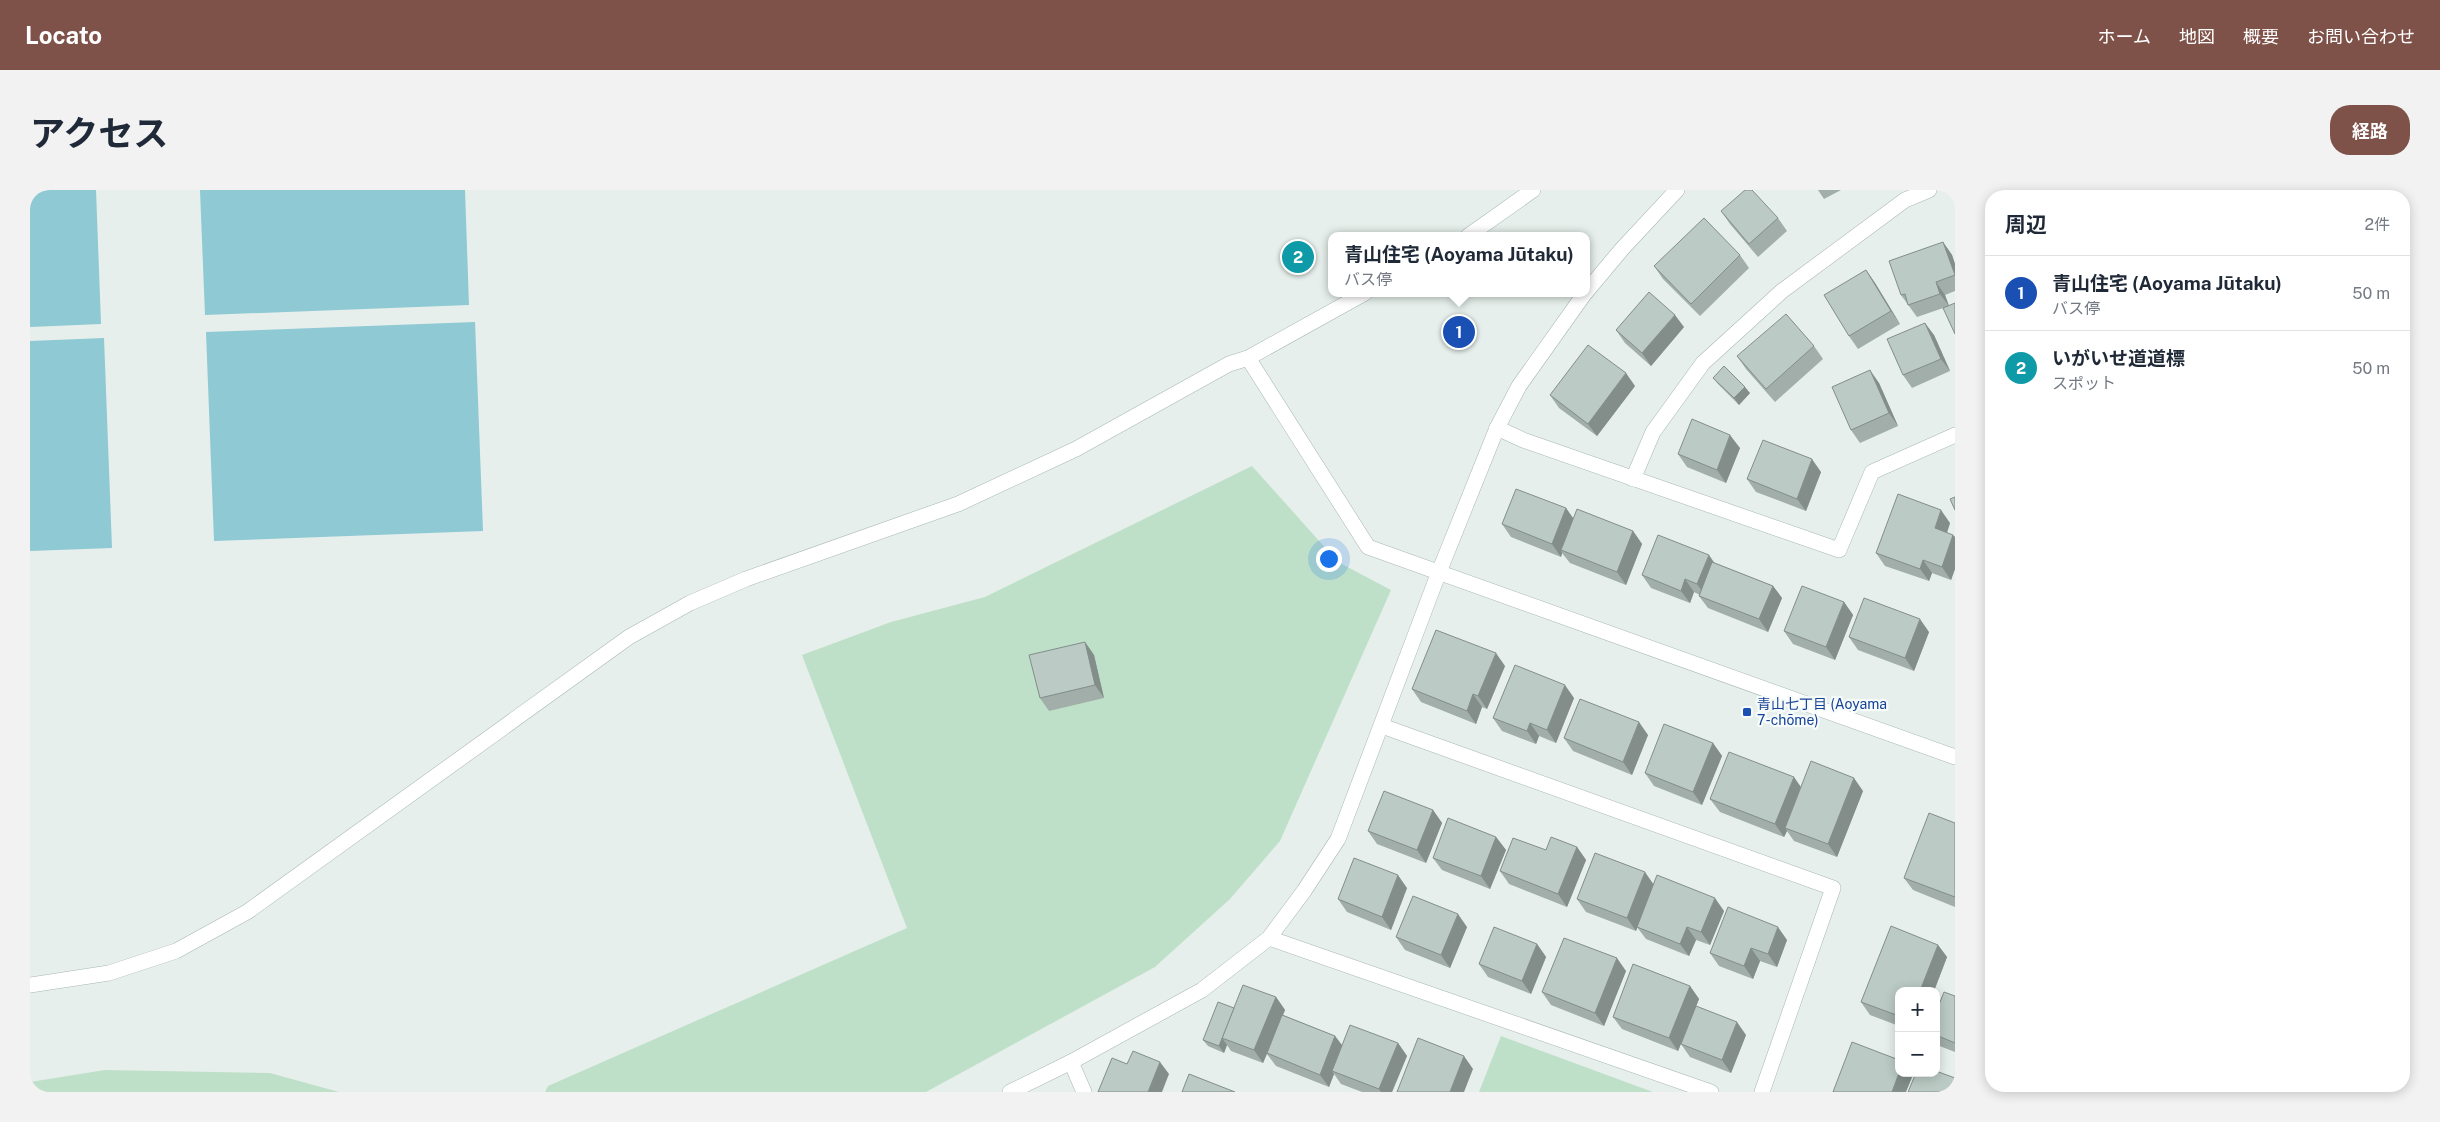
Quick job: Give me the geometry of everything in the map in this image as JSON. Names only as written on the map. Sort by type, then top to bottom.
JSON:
[{"type":"street","points":[[1474,232],[1533,190]]},
{"type":"street","points":[[1590,287],[1622,249],[1678,190]]},
{"type":"street","points":[[1633,479],[1652,432],[1703,363],[1782,291],[1905,200],[1929,190]]},
{"type":"street","points":[[30,985],[109,973],[176,951],[247,912],[629,637],[690,603],[746,579],[958,504],[1076,449],[1229,364],[1248,358],[1358,297]]},
{"type":"street","points":[[1010,1092],[1070,1062],[1202,990],[1269,938],[1338,839],[1382,726],[1438,572],[1497,428],[1520,386],[1582,297]]},
{"type":"street","points":[[1248,358],[1368,547],[1955,757]]},
{"type":"street","points":[[1497,428],[1523,440],[1839,550],[1872,472],[1955,434]]},
{"type":"street","points":[[1382,726],[1833,888],[1762,1092]]},
{"type":"street","points":[[1269,938],[1711,1092]]},
{"type":"street","points":[[1070,1062],[1084,1092]]},
{"type":"green space","points":[[1252,466],[1338,562],[1391,590],[1280,841],[1230,899],[1155,967],[926,1092],[545,1092],[548,1086],[907,928],[802,655],[891,622],[985,597]]},
{"type":"green space","points":[[1501,1036],[1653,1092],[1479,1092]]},
{"type":"green space","points":[[105,1070],[270,1073],[339,1092],[30,1092],[30,1082]]},
{"type":"water","points":[[30,190],[96,190],[101,324],[30,327]]},
{"type":"water","points":[[200,190],[465,190],[469,305],[205,315]]},
{"type":"water","points":[[475,322],[483,531],[214,541],[206,332]]},
{"type":"water","points":[[104,338],[112,548],[30,551],[30,341]]},
{"type":"building","points":[[1745,190],[1752,190],[1778,218],[1749,244],[1721,211]]},
{"type":"building","points":[[1704,218],[1740,255],[1691,304],[1654,266]]},
{"type":"building","points":[[1943,242],[1955,275],[1936,282],[1940,294],[1908,305],[1905,294],[1901,295],[1889,261]]},
{"type":"building","points":[[1866,270],[1891,311],[1849,336],[1824,295]]},
{"type":"building","points":[[1649,292],[1675,315],[1642,353],[1616,330]]},
{"type":"building","points":[[1955,303],[1955,334],[1943,308]]},
{"type":"building","points":[[1786,314],[1814,346],[1766,389],[1737,356]]},
{"type":"building","points":[[1925,323],[1941,359],[1903,375],[1887,339]]},
{"type":"building","points":[[1588,345],[1626,373],[1588,424],[1550,395]]},
{"type":"building","points":[[1724,366],[1745,387],[1734,398],[1713,378]]},
{"type":"building","points":[[1870,370],[1889,413],[1851,430],[1832,387]]},
{"type":"building","points":[[1692,419],[1730,435],[1717,470],[1678,454]]},
{"type":"building","points":[[1763,440],[1812,459],[1797,499],[1747,479]]},
{"type":"building","points":[[1516,489],[1566,508],[1552,544],[1502,524]]},
{"type":"building","points":[[1898,494],[1941,510],[1935,528],[1953,535],[1942,567],[1923,560],[1920,569],[1876,553]]},
{"type":"building","points":[[1955,497],[1955,510],[1950,499]]},
{"type":"building","points":[[1577,509],[1633,531],[1617,572],[1561,550]]},
{"type":"building","points":[[1658,535],[1709,555],[1697,584],[1685,579],[1681,591],[1642,575]]},
{"type":"building","points":[[1712,562],[1773,586],[1759,619],[1699,596]]},
{"type":"building","points":[[1802,586],[1844,602],[1826,647],[1784,631]]},
{"type":"building","points":[[1864,598],[1920,619],[1905,658],[1849,637]]},
{"type":"building","points":[[1436,630],[1496,653],[1478,696],[1473,694],[1467,711],[1412,689]]},
{"type":"building","points":[[1085,642],[1095,685],[1040,698],[1029,655]]},
{"type":"building","points":[[1515,665],[1565,685],[1547,730],[1530,723],[1527,731],[1493,718]]},
{"type":"building","points":[[1580,699],[1639,722],[1623,762],[1564,738]]},
{"type":"building","points":[[1664,724],[1713,743],[1693,792],[1645,773]]},
{"type":"building","points":[[1729,752],[1794,777],[1775,824],[1710,799]]},
{"type":"building","points":[[1811,761],[1854,778],[1828,844],[1785,828]]},
{"type":"building","points":[[1384,791],[1433,810],[1417,850],[1368,831]]},
{"type":"building","points":[[1929,813],[1955,823],[1955,897],[1904,878]]},
{"type":"building","points":[[1448,818],[1496,837],[1481,876],[1433,858]]},
{"type":"building","points":[[1551,837],[1577,847],[1558,894],[1500,871],[1513,838],[1546,850]]},
{"type":"building","points":[[1595,853],[1645,872],[1627,918],[1577,899]]},
{"type":"building","points":[[1354,858],[1398,875],[1382,917],[1338,899]]},
{"type":"building","points":[[1657,875],[1715,898],[1701,932],[1687,927],[1680,944],[1637,927]]},
{"type":"building","points":[[1413,896],[1458,914],[1441,955],[1396,937]]},
{"type":"building","points":[[1728,907],[1778,927],[1768,954],[1751,948],[1744,966],[1710,953]]},
{"type":"building","points":[[1891,926],[1938,945],[1922,987],[1895,987],[1895,1015],[1861,1002]]},
{"type":"building","points":[[1494,927],[1537,944],[1522,981],[1479,964]]},
{"type":"building","points":[[1564,938],[1617,958],[1595,1013],[1542,992]]},
{"type":"building","points":[[1633,964],[1690,986],[1669,1038],[1613,1017]]},
{"type":"building","points":[[1243,985],[1276,997],[1254,1050],[1222,1038]]},
{"type":"building","points":[[1944,992],[1955,996],[1955,1043],[1940,1037],[1940,1002]]},
{"type":"building","points":[[1218,1002],[1234,1008],[1219,1046],[1203,1040]]},
{"type":"building","points":[[1696,1006],[1737,1022],[1722,1060],[1681,1044]]},
{"type":"building","points":[[1282,1015],[1335,1036],[1320,1075],[1267,1053]]},
{"type":"building","points":[[1350,1025],[1398,1043],[1379,1089],[1332,1071]]},
{"type":"building","points":[[1418,1038],[1464,1056],[1450,1092],[1397,1092]]},
{"type":"building","points":[[1852,1042],[1895,1058],[1895,1077],[1898,1077],[1892,1092],[1833,1092]]},
{"type":"building","points":[[1133,1051],[1160,1062],[1148,1092],[1098,1092],[1112,1058],[1127,1064]]},
{"type":"building","points":[[1940,1072],[1955,1078],[1955,1092],[1908,1092],[1914,1077],[1940,1077]]},
{"type":"building","points":[[1189,1074],[1235,1092],[1182,1092]]},
{"type":"place","name":"いがいせ道道標","points":[[1298,257]]},
{"type":"place","name":"青山住宅 (Aoyama Jūtaku)","points":[[1459,332]]},
{"type":"place","name":"青山七丁目 (Aoyama 7-chōme)","points":[[1747,712]]}]
